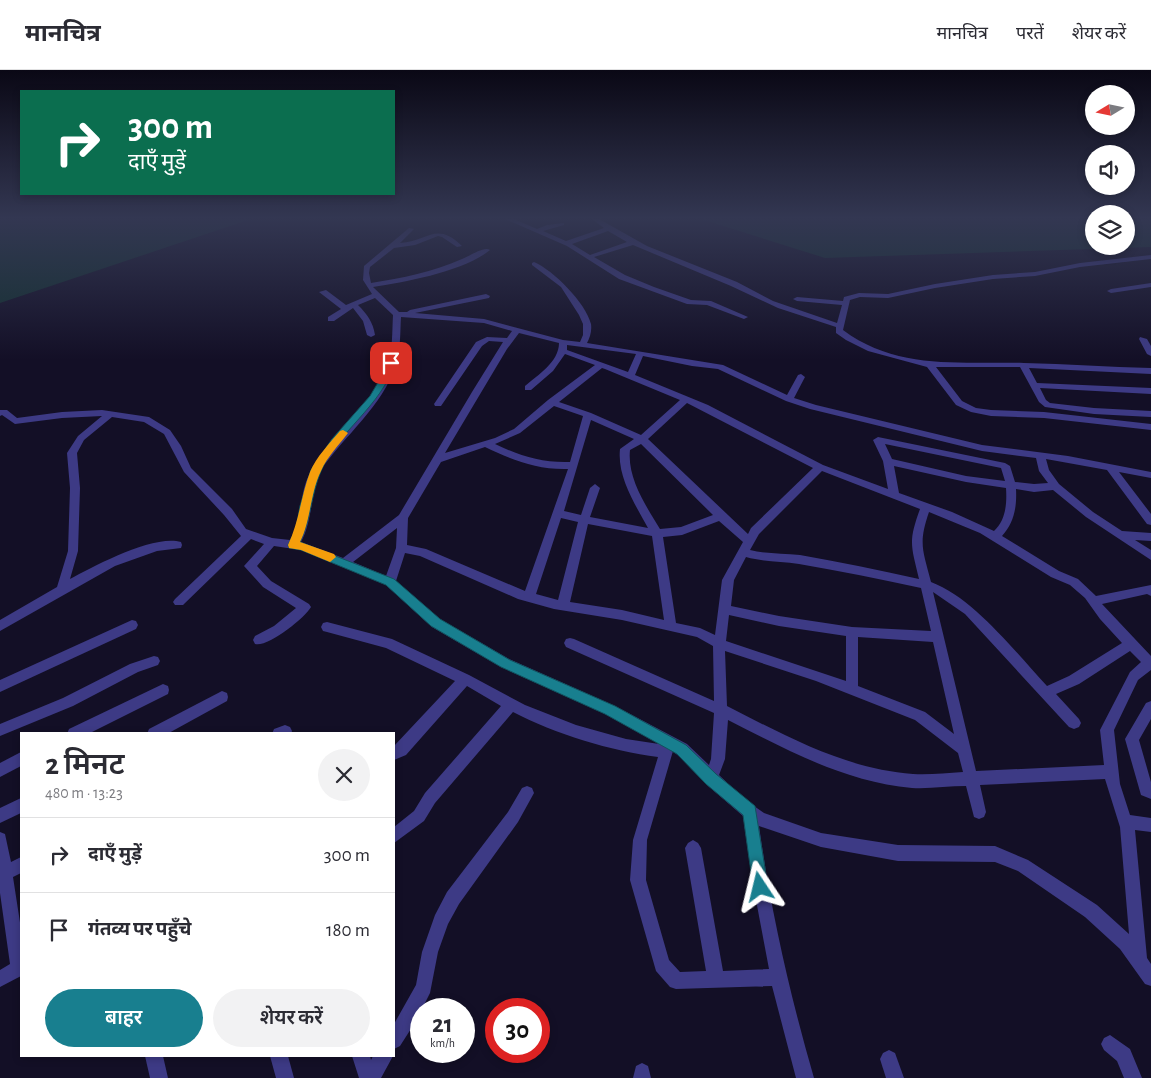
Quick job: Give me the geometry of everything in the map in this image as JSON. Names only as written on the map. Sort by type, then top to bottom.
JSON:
[{"type":"street","points":[[366,266],[364,271],[365,280],[377,296],[400,314],[484,322],[563,346],[686,399],[820,467],[975,526],[995,536],[1055,574],[1074,582],[1150,665],[1134,676],[1107,730],[1112,778],[1125,820],[1139,960]]},
{"type":"street","points":[[369,285],[402,280],[434,272],[448,266]]},
{"type":"street","points":[[537,266],[564,286],[583,315],[587,324],[587,335],[582,345]]},
{"type":"street","points":[[605,266],[651,289],[690,302],[708,303],[744,316]]},
{"type":"street","points":[[687,266],[734,284],[811,318],[841,326]]},
{"type":"street","points":[[1080,266],[1035,274],[993,276],[888,296],[853,296],[847,299],[845,303],[846,311],[839,331],[846,337],[865,346],[930,365],[1023,365],[1151,371]]},
{"type":"street","points":[[1111,291],[1151,285]]},
{"type":"street","points":[[323,292],[345,308]]},
{"type":"street","points":[[331,319],[353,304],[377,296]]},
{"type":"street","points":[[400,314],[486,296]]},
{"type":"street","points":[[797,299],[845,303]]},
{"type":"street","points":[[353,304],[364,314],[369,322],[371,335]]},
{"type":"street","points":[[293,545],[301,529],[305,506],[316,470],[335,441],[374,397],[388,374],[395,352],[400,314]]},
{"type":"street","points":[[344,563],[403,518],[476,392],[516,331]]},
{"type":"street","points":[[1143,338],[1151,354]]},
{"type":"street","points":[[438,404],[479,344],[488,339],[509,340]]},
{"type":"street","points":[[563,346],[582,345],[692,364],[720,366],[788,399],[866,419],[982,448],[1040,455],[1151,475]]},
{"type":"street","points":[[528,388],[550,369],[563,346]]},
{"type":"street","points":[[630,376],[640,354]]},
{"type":"street","points":[[438,459],[486,444],[517,430],[536,417],[552,402],[601,364]]},
{"type":"street","points":[[930,365],[959,403],[974,410],[1151,427]]},
{"type":"street","points":[[1023,365],[1043,402],[1048,405],[1151,414]]},
{"type":"street","points":[[788,399],[801,378]]},
{"type":"street","points":[[1034,385],[1151,391]]},
{"type":"street","points":[[670,626],[657,533],[635,493],[623,457],[625,448],[642,439],[686,399]]},
{"type":"street","points":[[552,402],[588,415],[642,439],[737,532],[749,541]]},
{"type":"street","points":[[1,409],[15,421],[62,415],[110,414],[146,420],[167,432],[187,470],[228,512],[242,532],[272,542],[302,546],[390,582],[436,623],[505,664],[610,710],[667,747]]},
{"type":"street","points":[[1111,412],[1119,423]]},
{"type":"street","points":[[61,591],[73,551],[75,488],[72,453],[81,438],[110,414]]},
{"type":"street","points":[[529,597],[574,466],[588,415]]},
{"type":"street","points":[[866,419],[888,461],[894,495]]},
{"type":"street","points":[[878,440],[1005,466],[1011,484],[1013,503],[1004,529],[995,536]]},
{"type":"street","points":[[486,444],[527,463],[551,467],[574,466]]},
{"type":"street","points":[[1040,455],[1044,471],[1055,486],[1068,498],[1119,536],[1151,556]]},
{"type":"street","points":[[888,461],[966,479],[1034,488],[1055,486]]},
{"type":"street","points":[[711,779],[718,759],[722,725],[720,644],[728,580],[755,531],[820,467]]},
{"type":"street","points":[[1111,468],[1151,521]]},
{"type":"street","points":[[563,605],[584,520],[595,488]]},
{"type":"street","points":[[926,507],[917,532],[916,544],[959,723],[962,748],[972,778],[979,812]]},
{"type":"street","points":[[558,512],[584,520],[657,533],[682,531],[722,516]]},
{"type":"street","points":[[390,582],[401,548],[403,518]]},
{"type":"street","points":[[179,602],[249,534]]},
{"type":"street","points":[[1119,536],[1151,537]]},
{"type":"street","points":[[259,640],[282,627],[305,607],[267,584],[250,566],[272,542]]},
{"type":"street","points":[[0,626],[87,575],[150,548],[167,544],[177,545]]},
{"type":"street","points":[[401,548],[422,552],[518,594],[700,633],[720,644],[818,676],[920,716],[962,748]]},
{"type":"street","points":[[743,552],[762,557],[778,556],[844,567],[926,585],[942,591],[969,611],[1074,722]]},
{"type":"street","points":[[1094,602],[1149,589],[1151,591]]},
{"type":"street","points":[[724,609],[779,621],[852,632],[938,637]]},
{"type":"street","points":[[0,686],[132,625]]},
{"type":"street","points":[[327,627],[388,643],[465,679],[511,704],[576,731],[626,746],[682,749],[711,779],[760,819],[821,840],[898,853],[995,854],[1023,865],[1090,911],[1126,943],[1151,978]]},
{"type":"street","points":[[852,632],[852,690]]},
{"type":"street","points":[[570,643],[721,710],[816,757],[857,771],[913,780],[1112,778]]},
{"type":"street","points":[[1045,693],[1074,680],[1131,644]]},
{"type":"street","points":[[0,730],[68,702],[134,668],[154,660]]},
{"type":"street","points":[[395,753],[401,750],[465,679]]},
{"type":"street","points":[[78,732],[163,690]]},
{"type":"street","points":[[158,732],[222,697]]},
{"type":"street","points":[[395,835],[419,816],[430,798],[511,704]]},
{"type":"street","points":[[1151,707],[1132,739],[1140,775],[1146,790],[1151,792]]},
{"type":"street","points":[[667,747],[640,840],[638,880],[662,965],[676,981],[779,977]]},
{"type":"street","points":[[0,770],[20,760]]},
{"type":"street","points":[[395,1038],[410,1015],[424,986],[430,952],[441,920],[453,898],[513,816],[527,793]]},
{"type":"street","points":[[0,816],[20,806]]},
{"type":"street","points":[[750,812],[757,869],[779,977],[789,1024],[805,1078]]},
{"type":"street","points":[[1125,820],[1151,825]]},
{"type":"street","points":[[0,839],[2,874],[20,968],[0,979]]},
{"type":"street","points":[[693,848],[716,979]]},
{"type":"street","points":[[2,874],[20,865]]},
{"type":"street","points":[[1110,1044],[1124,1056],[1133,1078]]},
{"type":"street","points":[[279,1057],[285,1078]]},
{"type":"street","points":[[361,1057],[369,1078]]},
{"type":"street","points":[[369,1078],[383,1057]]},
{"type":"street","points":[[889,1059],[895,1078]]},
{"type":"green space","points":[[0,266],[110,266],[0,303]]},
{"type":"slow traffic","points":[[330,557],[302,546],[293,545],[301,529],[310,484],[316,470],[335,441],[343,433]]},
{"type":"route","points":[[391,363],[388,374],[374,397],[335,441],[316,470],[310,484],[301,529],[293,545],[302,546],[390,582],[436,623],[505,664],[610,710],[682,749],[711,779],[738,804],[750,812],[760,887]]}]
